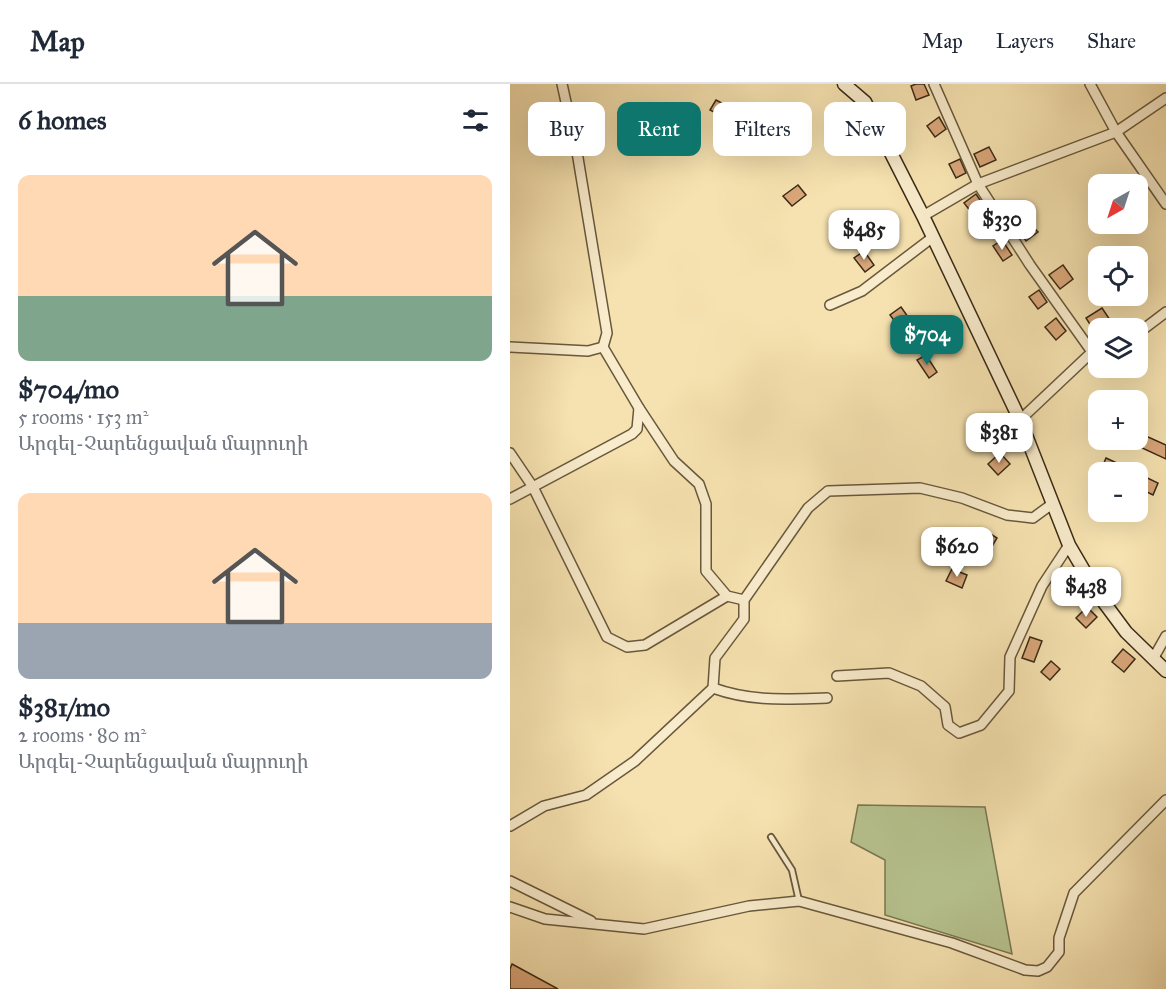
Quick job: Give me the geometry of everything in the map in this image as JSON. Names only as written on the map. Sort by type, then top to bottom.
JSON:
[{"type":"main road","points":[[844,84],[866,102],[923,216],[1020,420],[1069,545],[1097,593],[1126,632],[1166,671]]},
{"type":"street","points":[[562,84],[577,152],[607,333],[603,347],[674,461],[699,484],[706,504],[706,571],[727,596],[744,600]]},
{"type":"street","points":[[934,84],[978,184],[1030,265],[1088,342]]},
{"type":"street","points":[[1090,84],[1116,132],[1166,204]]},
{"type":"street","points":[[923,216],[978,184],[1116,132],[1166,98]]},
{"type":"street","points":[[830,305],[862,291],[933,237]]},
{"type":"street","points":[[1148,326],[1166,312]]},
{"type":"street","points":[[510,347],[588,351],[603,347]]},
{"type":"street","points":[[1020,420],[1088,357]]},
{"type":"street","points":[[510,498],[632,434],[637,429],[639,408]]},
{"type":"street","points":[[510,453],[533,487],[607,637],[627,647],[645,645],[727,596]]},
{"type":"street","points":[[510,826],[544,807],[585,795],[605,782],[635,761],[713,688],[715,658],[744,619],[744,600],[808,508],[828,491],[920,488],[962,498],[1007,514],[1033,518],[1052,504]]},
{"type":"street","points":[[837,676],[889,673],[921,686],[945,707],[948,724],[958,733],[981,725],[1009,691],[1010,657],[1042,586],[1069,545]]},
{"type":"street","points":[[1153,659],[1166,636]]},
{"type":"street","points":[[713,688],[735,696],[761,700],[827,698]]},
{"type":"street","points":[[510,907],[545,919],[644,929],[749,906],[799,901],[952,943],[1025,970],[1038,971],[1047,967],[1059,952],[1059,938],[1074,892],[1166,800]]},
{"type":"street","points":[[510,881],[597,924]]},
{"type":"lane","points":[[771,837],[792,870],[799,901]]},
{"type":"green space","points":[[858,805],[985,807],[1012,954],[885,915],[885,860],[851,842]]},
{"type":"building","points":[[924,84],[929,95],[916,100],[911,86]]},
{"type":"building","points":[[939,117],[946,129],[935,137],[927,126]]},
{"type":"building","points":[[989,147],[996,160],[980,167],[974,154]]},
{"type":"building","points":[[960,159],[966,173],[956,178],[949,164]]},
{"type":"building","points":[[798,185],[806,195],[792,206],[783,196]]},
{"type":"building","points":[[976,194],[986,209],[975,217],[964,203]]},
{"type":"building","points":[[1014,201],[1038,232],[1026,241],[1004,208]]},
{"type":"building","points":[[1002,240],[1012,255],[1003,261],[993,246]]},
{"type":"building","points":[[864,251],[874,265],[865,272],[854,258]]},
{"type":"building","points":[[1063,265],[1073,279],[1060,289],[1049,275]]},
{"type":"building","points":[[1039,290],[1047,302],[1038,309],[1029,297]]},
{"type":"building","points":[[901,307],[913,324],[902,331],[890,315]]},
{"type":"building","points":[[1102,308],[1109,318],[1088,318],[1088,321],[1086,318]]},
{"type":"building","points":[[1056,318],[1066,331],[1056,340],[1045,327]]},
{"type":"building","points":[[926,355],[937,372],[929,378],[917,360]]},
{"type":"building","points":[[1148,437],[1166,445],[1166,459],[1147,450]]},
{"type":"building","points":[[1000,453],[1010,464],[998,475],[988,464]]},
{"type":"building","points":[[1148,478],[1158,483],[1153,495],[1148,492]]},
{"type":"building","points":[[986,531],[997,538],[988,553],[977,546]]},
{"type":"building","points":[[952,569],[967,575],[962,588],[946,581]]},
{"type":"building","points":[[1087,607],[1097,617],[1086,628],[1076,618]]},
{"type":"building","points":[[1030,637],[1042,641],[1034,662],[1022,658]]},
{"type":"building","points":[[1123,649],[1135,659],[1124,672],[1112,662]]},
{"type":"building","points":[[1051,661],[1060,669],[1050,680],[1041,672]]},
{"type":"building","points":[[512,964],[558,989],[510,989]]}]
